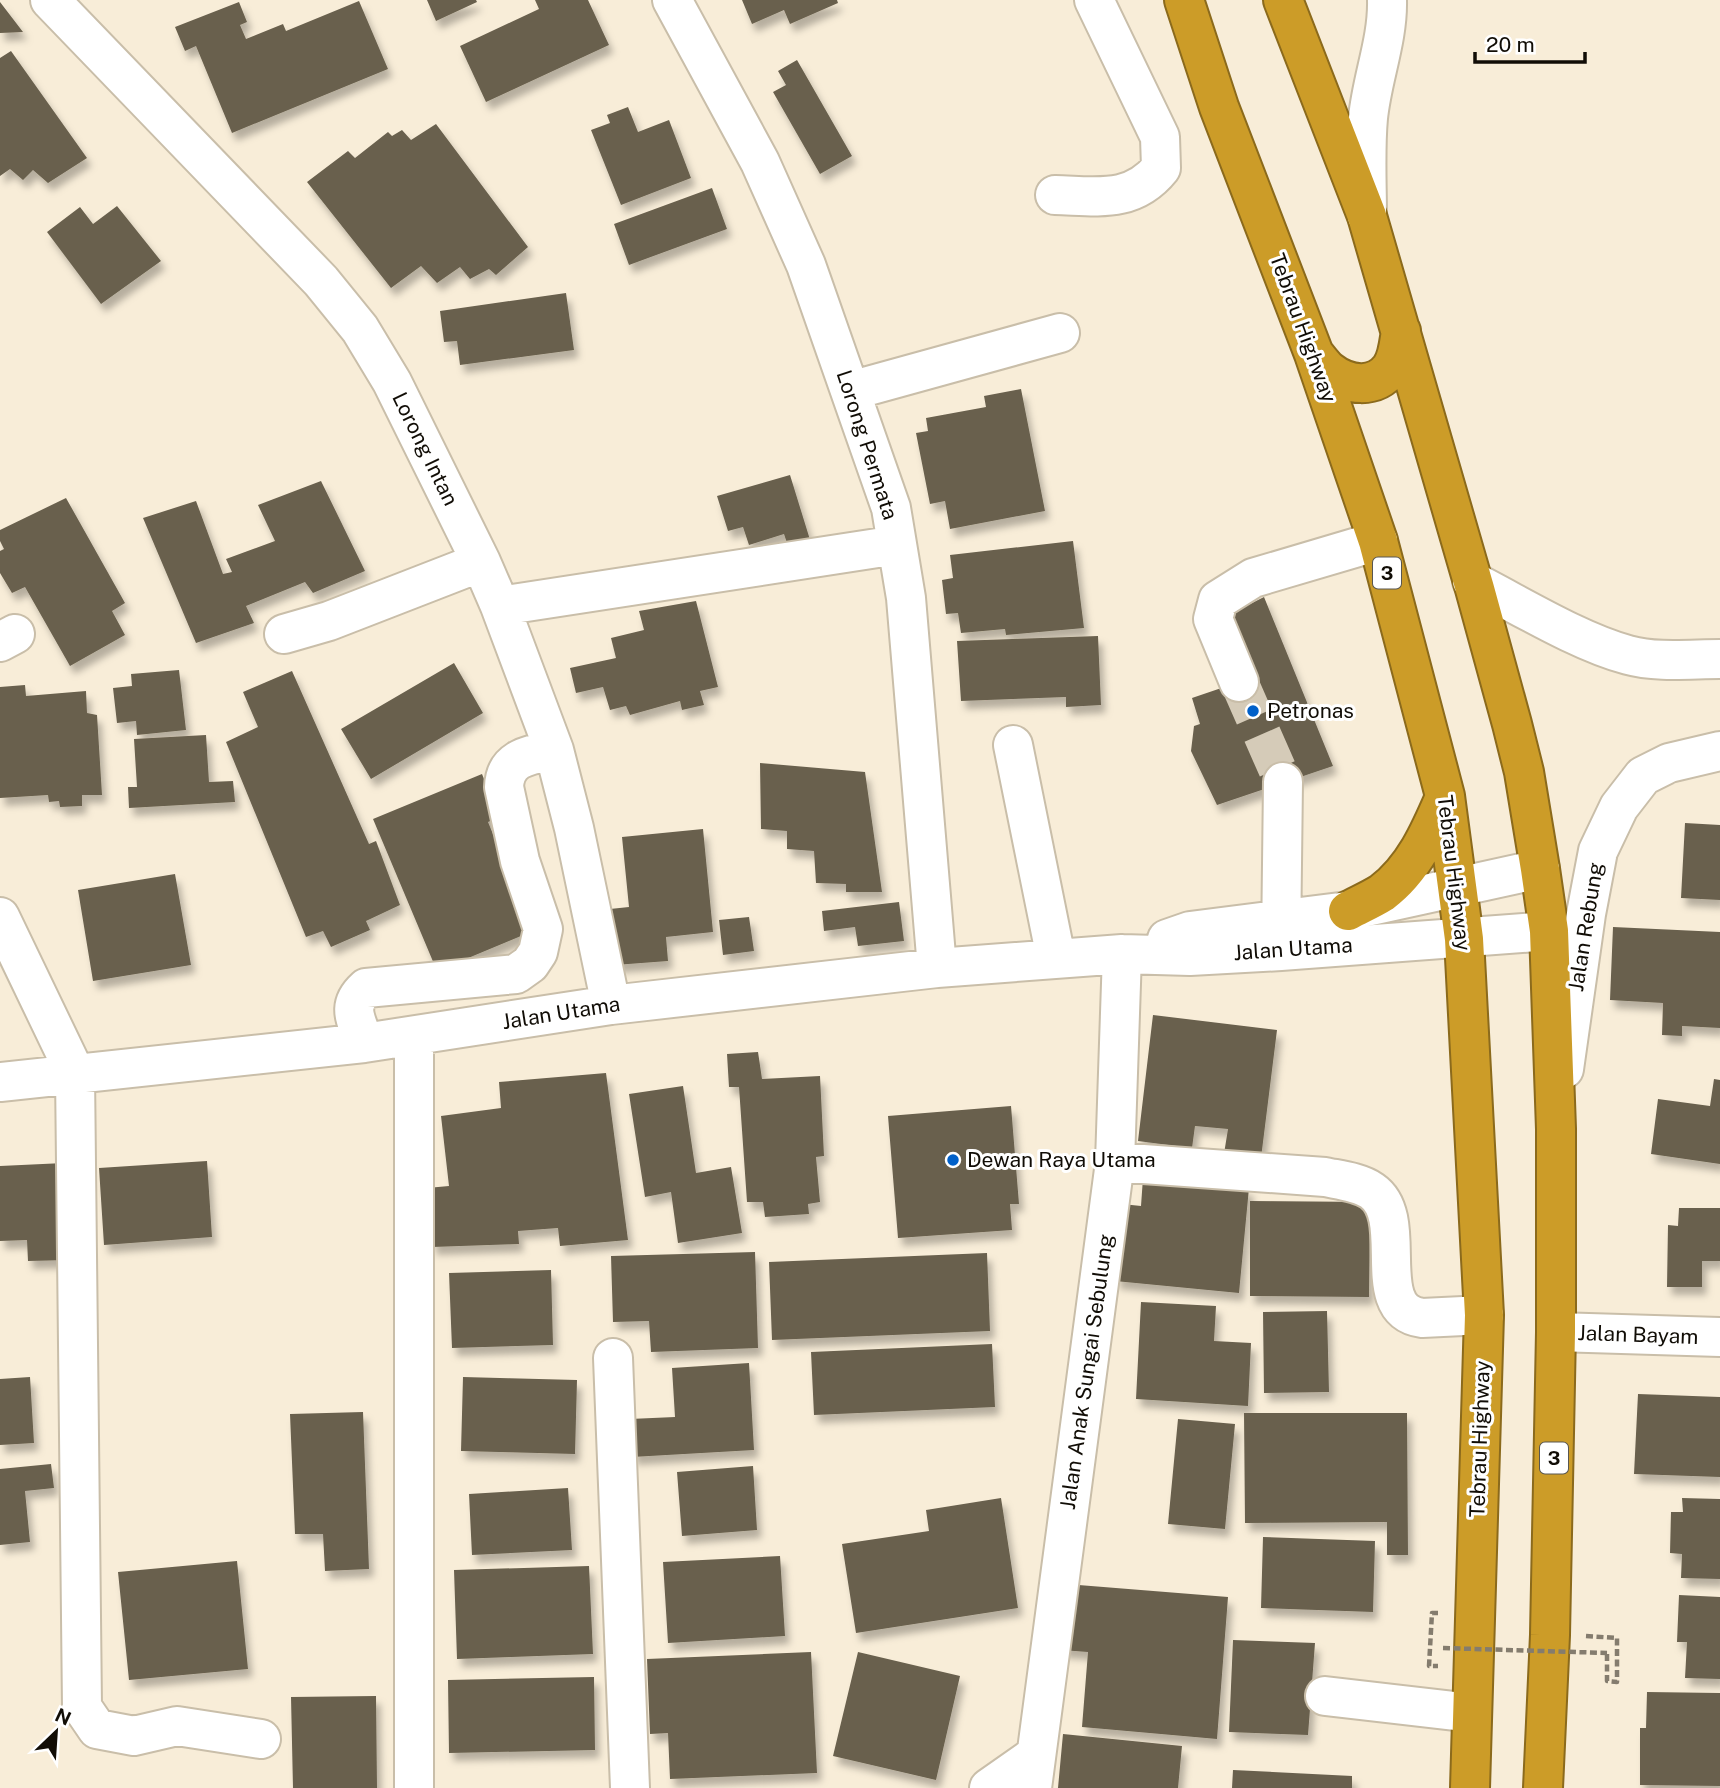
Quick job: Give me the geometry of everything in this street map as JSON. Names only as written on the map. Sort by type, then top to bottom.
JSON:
[{"type":"highway","name":"Tebrau Highway","points":[[1184,0],[1219,107],[1314,354],[1378,541],[1446,796],[1464,939],[1484,1315],[1470,1788]]},
{"type":"highway","name":"3","points":[[1283,0],[1367,216],[1524,772],[1541,869],[1549,931],[1556,1129],[1556,1332],[1550,1635],[1543,1788]]},
{"type":"highway","points":[[1314,354],[1329,371],[1347,381],[1366,384],[1378,380],[1391,369],[1401,331]]},
{"type":"highway","points":[[1348,911],[1382,892],[1408,866],[1428,837],[1446,796]]},
{"type":"street","name":"Lorong Intan","points":[[50,0],[321,281],[360,329],[392,382],[481,562],[554,750],[574,828],[611,1004]]},
{"type":"street","name":"Lorong Permata","points":[[672,0],[761,162],[806,265],[891,508],[906,598],[937,968]]},
{"type":"street","points":[[1055,195],[1115,197],[1149,183],[1161,168],[1160,137],[1094,0]]},
{"type":"street","points":[[1367,216],[1368,118],[1376,69],[1388,22],[1387,0]]},
{"type":"street","points":[[850,391],[1060,332]]},
{"type":"street","points":[[1239,682],[1213,620],[1218,600],[1253,578],[1378,541]]},
{"type":"street","points":[[500,606],[897,545]]},
{"type":"street","points":[[284,634],[330,621],[481,562]]},
{"type":"street","points":[[1472,581],[1566,630],[1629,656],[1720,659]]},
{"type":"street","points":[[1013,745],[1056,958]]},
{"type":"street","points":[[364,1043],[352,1006],[355,998],[366,988],[516,974],[530,964],[538,952],[543,929],[520,861],[504,777],[515,760],[554,750]]},
{"type":"street","name":"Jalan Rebung","points":[[1556,1129],[1586,914],[1598,851],[1619,807],[1643,776],[1669,763],[1720,751]]},
{"type":"street","points":[[1280,935],[1283,782]]},
{"type":"street","name":"Jalan Utama","points":[[1280,935],[1348,911],[1541,869]]},
{"type":"street","points":[[0,916],[75,1073],[82,1707],[97,1729],[134,1736],[177,1726],[261,1738]]},
{"type":"street","name":"Jalan Utama","points":[[0,1082],[414,1037],[611,1004],[937,968],[1122,954],[1190,931],[1464,939],[1549,931]]},
{"type":"street","name":"Jalan Anak Sungai Sebulung","points":[[1034,1772],[1115,1162],[1122,954]]},
{"type":"street","points":[[414,1037],[414,1788]]},
{"type":"street","points":[[1115,1162],[1325,1177],[1350,1182],[1373,1191],[1385,1208],[1390,1228],[1393,1292],[1402,1310],[1422,1318],[1484,1315]]},
{"type":"street","name":"Jalan Bayam","points":[[1556,1332],[1720,1337]]},
{"type":"street","points":[[613,1358],[630,1788]]},
{"type":"street","points":[[1325,1696],[1472,1713]]},
{"type":"street","points":[[989,1788],[1034,1772]]},
{"type":"path","points":[[1443,1648],[1607,1653],[1607,1681],[1616,1682],[1617,1638],[1550,1635]]},
{"type":"building","points":[[427,0],[476,0],[477,2],[436,21]]},
{"type":"building","points":[[535,0],[588,0],[609,45],[486,102],[460,46],[539,9]]},
{"type":"building","points":[[742,0],[837,0],[838,3],[790,24],[784,10],[752,24]]},
{"type":"building","points":[[359,1],[388,69],[232,133],[196,46],[185,51],[175,27],[239,2],[247,22],[240,25],[246,39],[283,24],[286,31]]},
{"type":"building","points":[[0,2],[23,32],[0,33]]},
{"type":"building","points":[[11,51],[87,158],[48,183],[33,170],[23,180],[10,169],[0,176],[0,58]]},
{"type":"building","points":[[797,60],[852,156],[820,174],[773,92],[786,85],[778,71]]},
{"type":"building","points":[[628,107],[638,132],[669,120],[691,178],[621,205],[591,130],[610,123],[607,115]]},
{"type":"building","points":[[436,124],[528,247],[496,275],[489,269],[470,279],[460,267],[437,283],[421,266],[391,288],[307,182],[348,151],[355,158],[388,132],[392,136],[402,130],[411,140]]},
{"type":"building","points":[[712,188],[727,229],[629,265],[614,224]]},
{"type":"building","points":[[117,206],[161,261],[101,304],[47,232],[80,207],[93,224]]},
{"type":"building","points":[[566,293],[574,350],[460,365],[457,341],[444,342],[440,311]]},
{"type":"building","points":[[1021,389],[1045,511],[950,529],[945,501],[930,504],[916,433],[928,431],[926,418],[986,407],[984,396]]},
{"type":"building","points":[[790,475],[811,543],[789,549],[784,534],[749,545],[743,527],[728,531],[717,496]]},
{"type":"building","points":[[321,481],[365,571],[313,593],[305,582],[246,606],[254,623],[196,643],[143,518],[196,501],[223,574],[232,572],[226,559],[275,541],[258,505]]},
{"type":"building","points":[[66,498],[125,603],[112,611],[125,635],[70,666],[25,587],[12,593],[0,573],[0,551],[4,549],[0,541],[0,530]]},
{"type":"building","points":[[1073,541],[1084,628],[1006,635],[1005,629],[961,633],[958,613],[946,614],[942,580],[953,578],[950,555]]},
{"type":"building","name":"Petronas","points":[[1264,597],[1333,766],[1217,805],[1191,751],[1194,726],[1200,724],[1192,698],[1239,682],[1224,617]]},
{"type":"building","points":[[696,601],[718,687],[700,691],[704,705],[682,710],[680,701],[630,715],[626,706],[610,710],[603,687],[576,693],[570,668],[616,658],[611,638],[644,630],[639,611]]},
{"type":"building","points":[[1098,636],[1101,705],[1066,707],[1066,697],[961,701],[957,641]]},
{"type":"building","points":[[454,663],[483,713],[371,779],[341,729]]},
{"type":"building","points":[[179,670],[186,730],[137,735],[136,721],[117,723],[113,688],[132,686],[131,674]]},
{"type":"building","points":[[292,671],[369,844],[376,841],[400,905],[366,921],[370,930],[331,947],[323,931],[306,937],[226,742],[258,727],[243,692]]},
{"type":"building","points":[[25,685],[26,696],[86,691],[87,713],[97,715],[102,795],[82,795],[82,806],[60,807],[59,801],[49,802],[48,795],[0,798],[0,687]]},
{"type":"building","points":[[206,735],[209,782],[233,781],[235,802],[129,808],[128,787],[137,787],[134,739]]},
{"type":"building","points":[[760,763],[865,772],[882,892],[846,892],[846,884],[816,883],[814,851],[787,849],[787,831],[761,829]]},
{"type":"building","points":[[482,774],[499,817],[488,822],[533,931],[437,971],[373,819]]},
{"type":"building","points":[[1685,823],[1720,825],[1720,900],[1681,898]]},
{"type":"building","points":[[703,829],[713,932],[666,937],[668,961],[615,965],[610,909],[629,907],[622,837]]},
{"type":"building","points":[[175,874],[191,965],[93,981],[78,890]]},
{"type":"building","points":[[899,902],[904,941],[858,946],[855,927],[824,931],[822,911]]},
{"type":"building","points":[[749,917],[754,951],[723,955],[719,920]]},
{"type":"building","points":[[1613,927],[1720,932],[1720,1028],[1682,1026],[1682,1036],[1662,1035],[1663,1003],[1610,1000]]},
{"type":"building","points":[[1153,1015],[1277,1030],[1260,1166],[1223,1160],[1228,1129],[1195,1126],[1192,1148],[1138,1141]]},
{"type":"building","points":[[758,1052],[762,1079],[820,1076],[824,1156],[816,1157],[820,1202],[808,1204],[809,1214],[765,1217],[763,1202],[747,1202],[739,1087],[729,1087],[727,1054]]},
{"type":"building","points":[[606,1073],[628,1240],[560,1246],[558,1228],[518,1231],[519,1244],[432,1247],[427,1188],[449,1186],[441,1116],[501,1108],[499,1082]]},
{"type":"building","points":[[1714,1079],[1720,1080],[1720,1164],[1651,1154],[1658,1099],[1710,1106]]},
{"type":"building","points":[[683,1086],[696,1173],[731,1167],[742,1233],[678,1243],[671,1192],[645,1197],[629,1094]]},
{"type":"building","name":"Dewan Raya Utama","points":[[1011,1106],[1019,1204],[1010,1204],[1012,1230],[898,1238],[888,1116]]},
{"type":"building","points":[[207,1161],[212,1237],[104,1245],[99,1168]]},
{"type":"building","points":[[64,1163],[69,1260],[28,1261],[27,1240],[0,1241],[0,1166]]},
{"type":"building","points":[[1143,1178],[1249,1188],[1239,1293],[1115,1281],[1122,1204],[1141,1206]]},
{"type":"building","points":[[1250,1201],[1370,1202],[1369,1297],[1250,1296]]},
{"type":"building","points":[[1679,1208],[1720,1208],[1720,1261],[1702,1261],[1702,1287],[1667,1287],[1668,1225],[1678,1226]]},
{"type":"building","points":[[755,1252],[758,1348],[651,1352],[649,1321],[613,1322],[611,1256]]},
{"type":"building","points":[[987,1253],[990,1331],[772,1340],[769,1262]]},
{"type":"building","points":[[551,1270],[553,1345],[452,1348],[449,1273]]},
{"type":"building","points":[[1141,1302],[1216,1306],[1214,1341],[1251,1343],[1248,1406],[1136,1399]]},
{"type":"building","points":[[1327,1311],[1329,1392],[1264,1393],[1263,1312]]},
{"type":"building","points":[[992,1344],[995,1407],[814,1415],[811,1352]]},
{"type":"building","points":[[749,1363],[754,1450],[632,1457],[630,1419],[675,1417],[672,1368]]},
{"type":"building","points":[[30,1377],[34,1443],[0,1445],[0,1379]]},
{"type":"building","points":[[463,1377],[577,1380],[575,1454],[461,1451]]},
{"type":"building","points":[[1638,1394],[1720,1397],[1720,1477],[1634,1474]]},
{"type":"building","points":[[363,1412],[369,1569],[325,1571],[323,1534],[295,1534],[290,1414]]},
{"type":"building","points":[[1244,1413],[1407,1413],[1408,1555],[1387,1555],[1387,1522],[1245,1523]]},
{"type":"building","points":[[1178,1419],[1235,1424],[1225,1529],[1168,1524]]},
{"type":"building","points":[[51,1464],[54,1488],[25,1491],[30,1542],[0,1545],[0,1469]]},
{"type":"building","points":[[753,1466],[757,1530],[682,1536],[677,1472]]},
{"type":"building","points":[[568,1488],[572,1550],[472,1555],[469,1494]]},
{"type":"building","points":[[1001,1498],[1018,1608],[856,1633],[842,1544],[929,1531],[926,1510]]},
{"type":"building","points":[[1682,1498],[1720,1499],[1720,1579],[1681,1578],[1682,1554],[1670,1553],[1671,1512],[1683,1512]]},
{"type":"building","points":[[1263,1537],[1375,1541],[1373,1612],[1261,1608]]},
{"type":"building","points":[[780,1556],[785,1636],[668,1643],[663,1562]]},
{"type":"building","points":[[237,1561],[248,1669],[129,1680],[118,1572]]},
{"type":"building","points":[[589,1566],[593,1654],[457,1659],[454,1570]]},
{"type":"building","points":[[1066,1584],[1228,1597],[1217,1739],[1082,1727],[1088,1652],[1061,1650]]},
{"type":"building","points":[[1679,1595],[1720,1597],[1720,1679],[1685,1678],[1687,1642],[1677,1642]]},
{"type":"building","points":[[1233,1640],[1315,1643],[1308,1735],[1229,1732]]},
{"type":"building","points":[[811,1652],[817,1773],[670,1779],[668,1733],[650,1734],[647,1659]]},
{"type":"building","points":[[858,1652],[960,1676],[936,1780],[833,1756]]},
{"type":"building","points":[[594,1677],[595,1750],[449,1753],[448,1680]]},
{"type":"building","points":[[1647,1692],[1720,1693],[1720,1786],[1640,1785],[1640,1728],[1646,1728]]},
{"type":"building","points":[[376,1696],[377,1788],[293,1788],[291,1697]]},
{"type":"building","points":[[1063,1734],[1182,1746],[1178,1788],[1058,1788]]},
{"type":"building","points":[[1233,1770],[1352,1776],[1352,1788],[1232,1788]]},
{"type":"tunnel","points":[[1239,682],[1283,782]]},
{"type":"place","name":"Petronas","points":[[1253,711]]},
{"type":"place","name":"Dewan Raya Utama","points":[[953,1160]]}]
